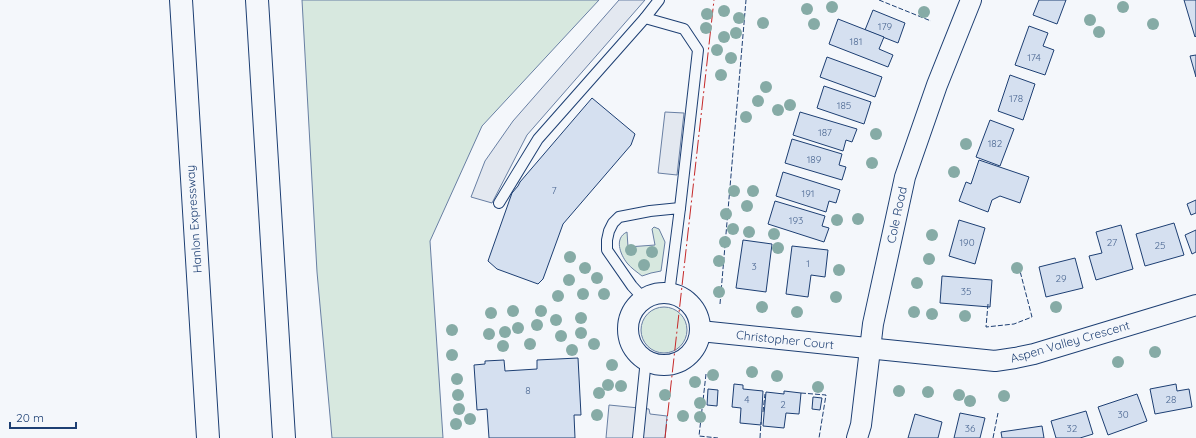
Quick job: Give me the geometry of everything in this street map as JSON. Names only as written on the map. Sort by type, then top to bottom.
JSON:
[{"type":"highway","name":"Hanlon Expressway","points":[[181,0],[208,438]]},
{"type":"highway","points":[[257,0],[284,438]]},
{"type":"street","name":"Cole Road","points":[[857,438],[861,424],[873,324],[905,177],[937,85],[971,0]]},
{"type":"street","points":[[656,294],[670,294],[680,297],[689,303],[695,312],[699,322],[700,331],[697,343],[691,353],[682,360],[672,364],[650,362],[641,356],[634,348],[629,338],[628,327],[630,316],[636,306],[644,299],[656,294]]},
{"type":"street","name":"Aspen Valley Crescent","points":[[870,349],[995,361],[1034,354],[1196,305]]},
{"type":"street","name":"Christopher Court","points":[[700,331],[870,349]]},
{"type":"lane","points":[[499,203],[538,139],[645,18],[659,0]]},
{"type":"lane","points":[[645,18],[684,29],[698,50],[670,294]]},
{"type":"lane","points":[[644,299],[632,286],[607,250],[609,231],[613,223],[619,217],[650,211],[680,208]]},
{"type":"lane","points":[[638,438],[646,360]]},
{"type":"shaded area","points":[[302,0],[599,0],[482,126],[430,241],[443,438],[332,438],[317,272]]},
{"type":"shaded area","points":[[619,0],[645,0],[527,135],[492,203],[471,197],[485,161],[513,121]]},
{"type":"shaded area","points":[[665,112],[684,113],[677,175],[658,173]]},
{"type":"shaded area","points":[[654,227],[659,229],[665,242],[661,271],[642,276],[630,267],[624,259],[620,251],[619,242],[623,235],[627,232],[628,247],[655,245],[652,229]]},
{"type":"shaded area","points":[[659,307],[669,307],[677,311],[683,317],[687,325],[687,335],[683,343],[677,349],[669,353],[659,353],[651,349],[645,343],[641,335],[641,325],[645,317],[651,311]]},
{"type":"shaded area","points":[[609,405],[649,409],[650,414],[667,416],[665,438],[606,438]]},
{"type":"building","points":[[1039,0],[1066,0],[1057,24],[1033,15]]},
{"type":"building","points":[[1184,0],[1196,0],[1195,37]]},
{"type":"building","points":[[873,10],[905,23],[898,43],[865,30]]},
{"type":"building","points":[[838,19],[884,37],[879,49],[893,55],[888,67],[829,44]]},
{"type":"building","points":[[1029,26],[1048,33],[1043,46],[1054,50],[1045,75],[1015,65]]},
{"type":"building","points":[[1196,55],[1196,77],[1190,56]]},
{"type":"building","points":[[827,57],[882,77],[875,97],[820,77]]},
{"type":"building","points":[[1010,75],[1035,84],[1023,120],[998,111]]},
{"type":"building","points":[[824,86],[871,102],[864,124],[817,108]]},
{"type":"building","points":[[592,98],[635,134],[631,145],[563,224],[543,279],[538,284],[497,269],[488,261],[512,193]]},
{"type":"building","points":[[800,112],[857,129],[852,142],[846,140],[843,151],[793,135]]},
{"type":"building","points":[[990,120],[1014,129],[1000,166],[976,157]]},
{"type":"building","points":[[792,139],[842,154],[839,165],[846,167],[842,180],[785,163]]},
{"type":"building","points":[[979,160],[1029,177],[1020,203],[1000,196],[992,200],[988,212],[959,201],[966,182],[971,184]]},
{"type":"building","points":[[783,172],[840,190],[836,203],[829,201],[826,212],[776,196]]},
{"type":"building","points":[[1196,200],[1196,213],[1191,215],[1187,204]]},
{"type":"building","points":[[775,201],[825,216],[822,226],[829,228],[824,242],[768,224]]},
{"type":"building","points":[[959,220],[985,228],[975,264],[949,256]]},
{"type":"building","points":[[1174,223],[1184,255],[1145,266],[1136,234]]},
{"type":"building","points":[[1121,225],[1133,269],[1096,280],[1089,256],[1102,253],[1096,232]]},
{"type":"building","points":[[1196,230],[1196,252],[1192,254],[1185,235]]},
{"type":"building","points":[[743,240],[772,244],[766,292],[736,288]]},
{"type":"building","points":[[792,246],[828,250],[825,277],[811,275],[808,297],[786,294]]},
{"type":"building","points":[[1075,258],[1083,288],[1046,297],[1039,267]]},
{"type":"building","points":[[942,276],[992,280],[990,307],[940,303]]},
{"type":"building","points":[[578,358],[581,415],[574,415],[575,438],[489,438],[487,409],[477,410],[474,365],[485,364],[485,361],[504,360],[505,371],[537,369],[537,360]]},
{"type":"building","points":[[734,384],[743,385],[743,389],[763,391],[761,425],[740,423],[741,408],[732,407]]},
{"type":"building","points":[[1176,384],[1177,391],[1189,389],[1192,407],[1155,414],[1150,389]]},
{"type":"building","points":[[708,389],[718,390],[717,406],[707,405]]},
{"type":"building","points":[[784,391],[801,393],[799,414],[786,413],[784,428],[763,426],[766,392],[784,394]]},
{"type":"building","points":[[1137,394],[1147,421],[1108,435],[1098,407]]},
{"type":"building","points":[[813,397],[822,398],[820,410],[812,409]]},
{"type":"building","points":[[1086,411],[1093,434],[1080,438],[1056,438],[1051,421]]},
{"type":"building","points":[[960,413],[985,418],[980,438],[954,438]]},
{"type":"building","points":[[915,414],[942,422],[938,438],[908,438]]},
{"type":"building","points":[[1042,426],[1044,438],[1002,438],[1001,432]]},
{"type":"fence","points":[[720,304],[746,0]]},
{"type":"fence","points":[[879,0],[931,21]]},
{"type":"fence","points":[[988,304],[986,327],[1014,324],[1032,317],[1020,271]]},
{"type":"fence","points":[[706,374],[699,436],[718,438]]},
{"type":"fence","points":[[801,393],[826,395],[819,438]]},
{"type":"fence","points":[[763,412],[765,394]]},
{"type":"fence","points":[[993,438],[998,413]]},
{"type":"fence","points":[[760,438],[761,422]]},
{"type":"power","points":[[665,438],[714,0]]}]
